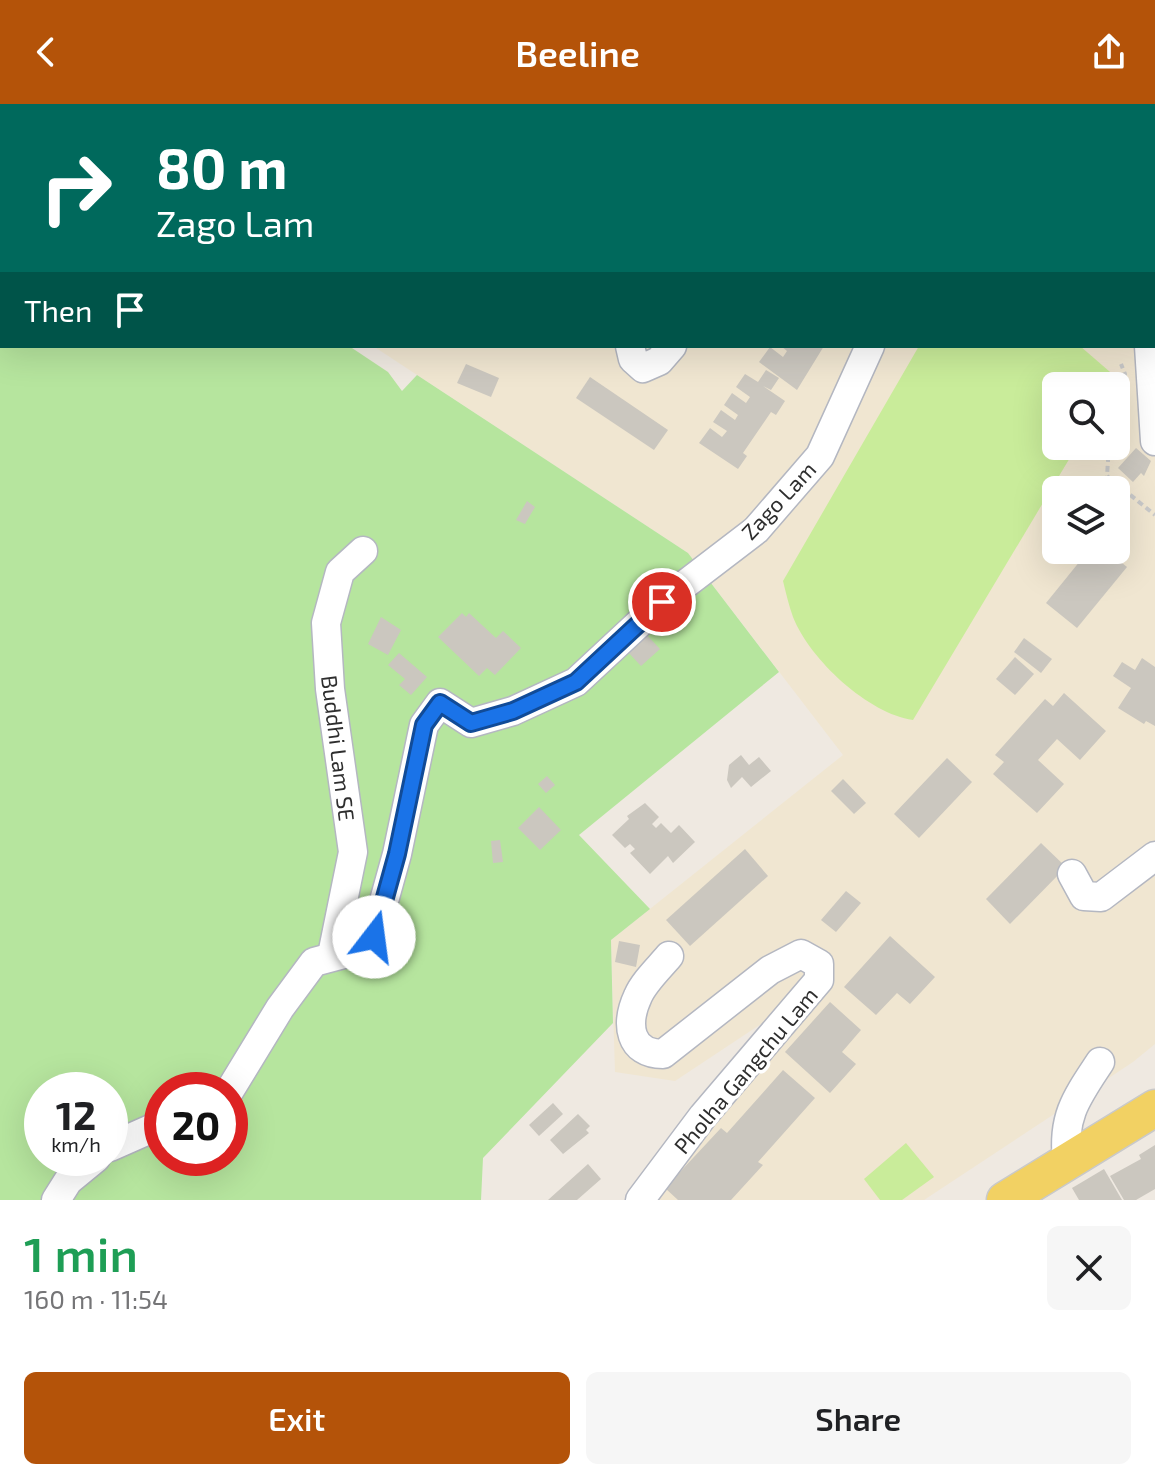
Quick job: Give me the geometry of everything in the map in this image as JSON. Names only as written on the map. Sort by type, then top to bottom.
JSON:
[{"type":"main road","points":[[1067,1160],[1083,1142],[1155,1084]]},
{"type":"main road","points":[[1005,1200],[1155,1108]]},
{"type":"street","points":[[631,348],[636,364],[650,368],[670,348]]},
{"type":"street","name":"Zago Lam","points":[[332,955],[355,951],[374,937],[432,714],[471,723],[513,711],[576,682],[662,602],[756,530],[820,456],[869,348]]},
{"type":"street","points":[[1149,348],[1155,441]]},
{"type":"street","name":"Buddhi Lam SE","points":[[332,955],[353,852],[330,689],[326,623],[340,572],[363,551]]},
{"type":"street","points":[[1072,874],[1084,896],[1101,897],[1155,856]]},
{"type":"street","name":"Pholha Gangchu Lam","points":[[640,1200],[703,1116],[819,980],[819,964],[801,954],[770,970],[663,1054],[648,1054],[635,1046],[630,1028],[638,995],[669,956]]},
{"type":"street","points":[[241,1072],[280,1008],[314,962],[332,955]]},
{"type":"street","points":[[1067,1160],[1066,1124],[1076,1100],[1100,1062]]},
{"type":"street","points":[[56,1200],[74,1176]]},
{"type":"path","points":[[1121,364],[1124,372]]},
{"type":"path","points":[[1108,460],[1107,476],[1155,515]]},
{"type":"shaded area","points":[[376,348],[1155,348],[1155,1044],[1133,1062],[924,1200],[645,1200],[797,1000],[675,1081],[615,1072],[611,940],[843,755],[688,553]]},
{"type":"green space","points":[[0,348],[352,348],[388,372],[402,391],[417,375],[688,553],[779,672],[579,835],[650,909],[611,940],[613,1023],[483,1158],[481,1200],[0,1200]]},
{"type":"green space","points":[[918,348],[1082,348],[1110,372],[1042,372],[1042,460],[1069,460],[1059,476],[1042,476],[1042,504],[913,720],[878,707],[843,682],[813,650],[793,617],[783,581]]},
{"type":"green space","points":[[906,1143],[934,1177],[902,1200],[880,1200],[864,1179]]},
{"type":"building","points":[[769,348],[783,357],[787,351],[783,348],[823,348],[797,390],[759,362]]},
{"type":"building","points":[[466,364],[499,378],[491,397],[457,383]]},
{"type":"building","points":[[766,370],[779,378],[771,390],[763,386],[785,401],[776,415],[771,412],[743,453],[747,456],[738,469],[699,443],[710,428],[722,437],[727,431],[713,422],[721,410],[735,420],[738,415],[724,405],[732,393],[746,403],[750,397],[736,387],[745,374],[758,382]]},
{"type":"building","points":[[590,377],[668,430],[654,450],[576,398]]},
{"type":"building","points":[[1136,448],[1151,461],[1144,476],[1141,473],[1133,482],[1118,468],[1125,460],[1130,460]]},
{"type":"building","points":[[527,501],[535,507],[525,524],[516,520]]},
{"type":"building","points":[[1078,564],[1123,564],[1127,567],[1077,628],[1046,603]]},
{"type":"building","points":[[462,613],[466,617],[469,613],[496,638],[503,631],[521,648],[495,675],[487,668],[479,676],[438,637]]},
{"type":"building","points":[[381,617],[401,630],[388,655],[368,644]]},
{"type":"building","points":[[644,632],[660,649],[641,666],[626,650]]},
{"type":"building","points":[[1024,638],[1052,659],[1041,673],[1014,652]]},
{"type":"building","points":[[399,653],[427,677],[411,695],[399,685],[405,679],[388,665]]},
{"type":"building","points":[[1015,657],[1034,674],[1015,695],[996,679]]},
{"type":"building","points":[[1142,658],[1155,667],[1155,726],[1146,721],[1144,724],[1118,708],[1131,688],[1113,676],[1122,662],[1135,670]]},
{"type":"building","points":[[1064,693],[1106,731],[1080,760],[1057,739],[1038,760],[1064,784],[1037,813],[993,774],[1004,762],[995,755],[1045,699],[1053,706]]},
{"type":"building","points":[[741,755],[749,765],[759,757],[771,771],[751,787],[742,777],[731,788],[727,780],[729,765]]},
{"type":"building","points":[[947,758],[972,782],[919,838],[894,814]]},
{"type":"building","points":[[547,776],[555,785],[546,793],[538,784]]},
{"type":"building","points":[[843,779],[866,803],[854,814],[831,791]]},
{"type":"building","points":[[645,803],[659,817],[652,824],[656,828],[661,823],[671,833],[679,825],[695,842],[673,863],[668,856],[650,874],[630,853],[635,849],[630,844],[625,848],[612,835],[629,819],[627,816]]},
{"type":"building","points":[[539,807],[561,830],[540,850],[518,828]]},
{"type":"building","points":[[500,840],[503,862],[493,863],[491,841]]},
{"type":"building","points":[[1041,843],[1066,867],[1010,924],[986,899]]},
{"type":"building","points":[[745,849],[768,876],[690,946],[666,920]]},
{"type":"building","points":[[846,891],[861,903],[836,932],[821,920]]},
{"type":"building","points":[[890,936],[935,977],[910,1004],[897,993],[876,1015],[844,987]]},
{"type":"building","points":[[619,941],[640,945],[636,967],[615,962]]},
{"type":"building","points":[[830,1002],[861,1030],[842,1052],[856,1064],[830,1093],[785,1052]]},
{"type":"building","points":[[783,1070],[815,1098],[758,1162],[763,1165],[731,1200],[678,1200],[665,1188],[721,1128],[727,1133]]},
{"type":"building","points":[[553,1103],[563,1114],[539,1136],[529,1125]]},
{"type":"building","points":[[578,1114],[590,1126],[586,1130],[589,1133],[563,1154],[550,1140]]},
{"type":"building","points":[[1155,1145],[1155,1189],[1136,1200],[1124,1200],[1110,1176],[1141,1159],[1139,1155]]},
{"type":"building","points":[[588,1164],[601,1179],[577,1200],[548,1200]]},
{"type":"building","points":[[1104,1169],[1122,1200],[1079,1200],[1072,1188]]},
{"type":"route","points":[[374,937],[397,854],[424,725],[440,703],[471,723],[513,711],[576,682],[662,602]]}]
